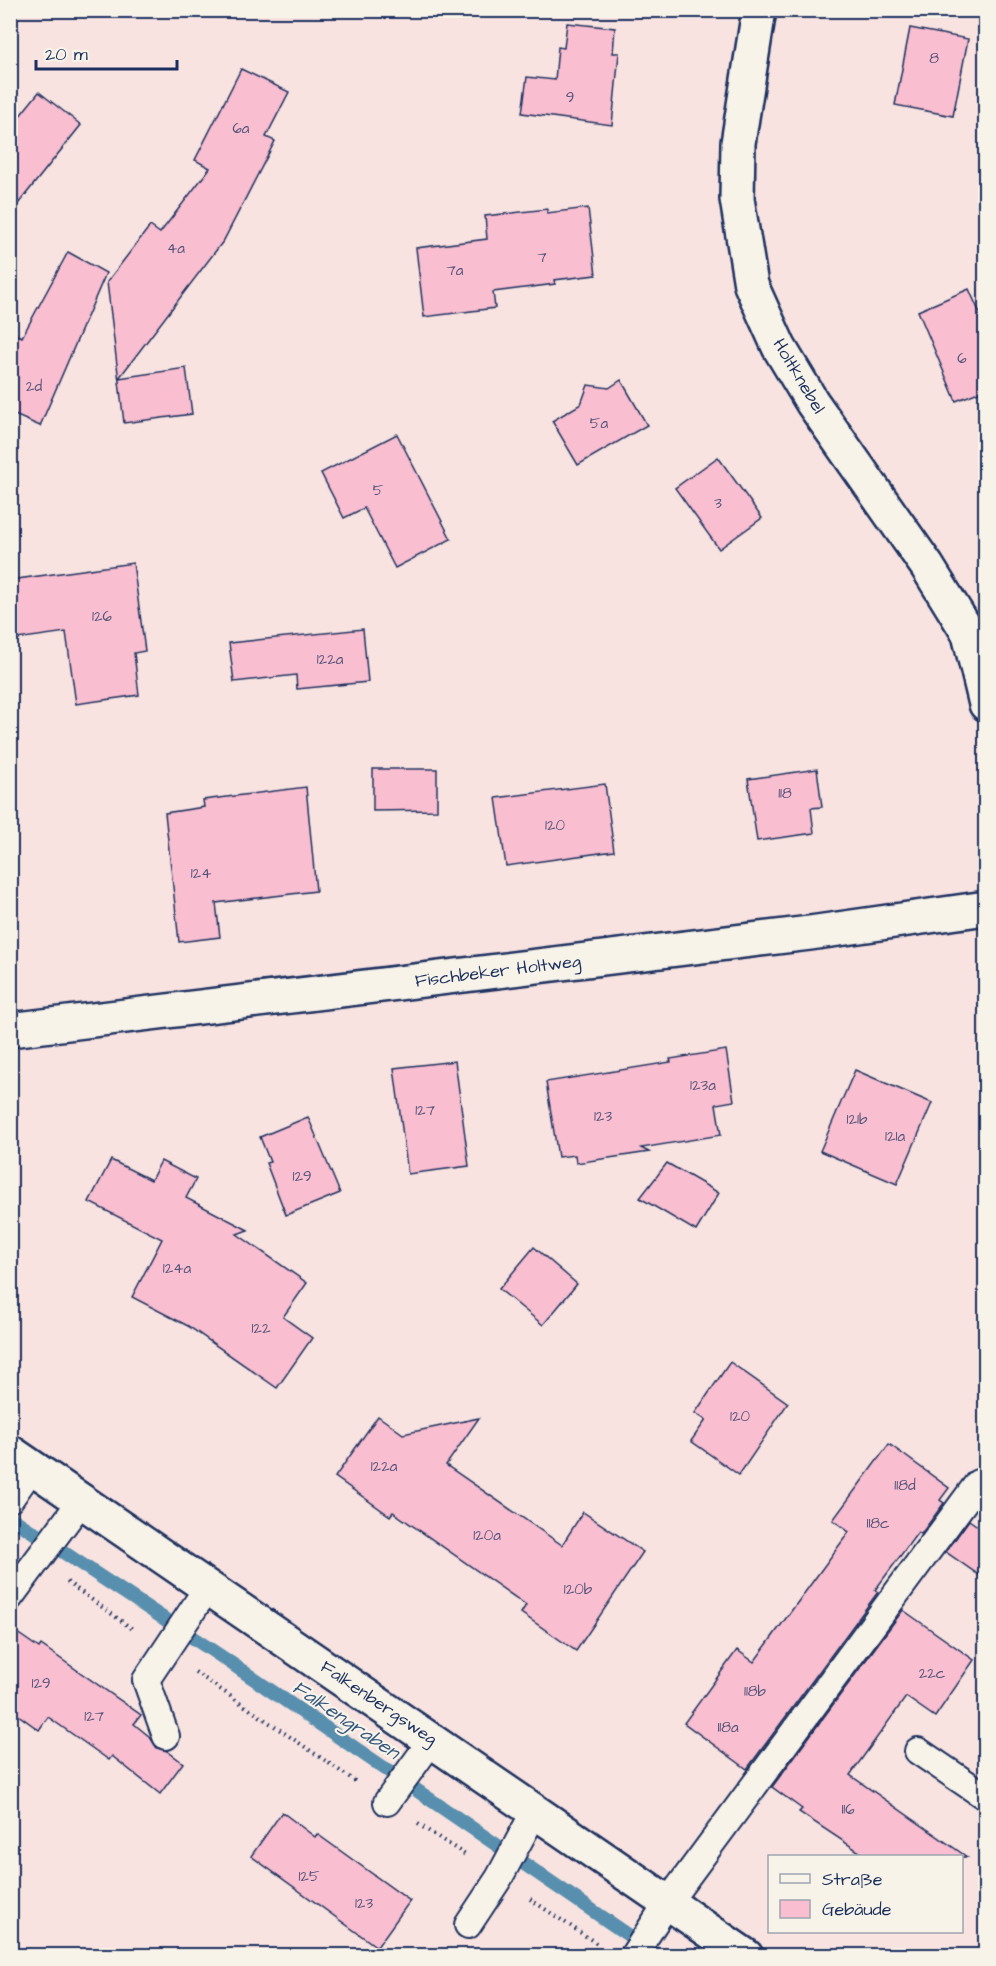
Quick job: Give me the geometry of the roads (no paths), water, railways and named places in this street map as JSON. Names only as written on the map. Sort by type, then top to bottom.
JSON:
[{"type":"street","name":"Holtknebel","points":[[759,10],[738,143],[738,199],[751,285],[779,348],[812,402],[927,566],[969,634],[986,704]]},
{"type":"street","name":"Fischbeker Holtweg","points":[[10,1030],[798,935],[986,908]]},
{"type":"street","name":"Falkenbergsweg","points":[[22,1459],[746,1956]]},
{"type":"lane","points":[[11,1499],[22,1459]]},
{"type":"lane","points":[[634,1955],[668,1902],[978,1483]]},
{"type":"lane","points":[[10,1597],[82,1500]]},
{"type":"lane","points":[[166,1736],[146,1680],[208,1587]]},
{"type":"lane","points":[[397,1788],[432,1740]]},
{"type":"lane","points":[[918,1751],[986,1797]]},
{"type":"lane","points":[[468,1925],[502,1873],[535,1811]]},
{"type":"waterway","name":"Falkengraben","points":[[10,1517],[219,1655],[659,1956]]}]
